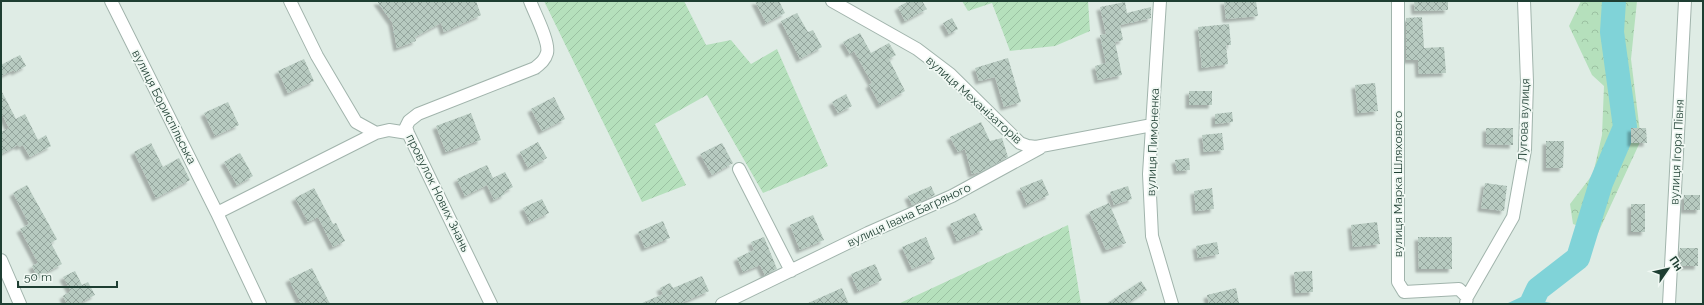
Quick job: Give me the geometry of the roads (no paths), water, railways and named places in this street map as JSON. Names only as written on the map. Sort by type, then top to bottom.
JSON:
[{"type":"street","name":"вулиця Бориспільська","points":[[111,1],[217,213],[260,304]]},
{"type":"street","points":[[290,1],[317,56],[356,122],[376,133]]},
{"type":"street","name":"провулок Нових Знань","points":[[491,304],[406,127],[418,114],[535,68],[543,61],[547,51],[546,42],[530,1]]},
{"type":"street","name":"вулиця Механізаторів","points":[[832,1],[899,38],[934,61],[966,89],[1011,136],[1020,143],[1028,146],[1046,145],[1152,125]]},
{"type":"street","name":"вулиця Пимоненка","points":[[1160,1],[1149,174],[1152,236],[1172,304]]},
{"type":"street","name":"вулиця Марка Шляхового","points":[[1398,1],[1398,282],[1404,292],[1459,289],[1467,300]]},
{"type":"street","name":"Лугова вулиця","points":[[1467,300],[1514,217],[1526,150],[1524,1]]},
{"type":"street","name":"вулиця Ігоря Півня","points":[[1669,304],[1685,1]]},
{"type":"street","points":[[217,213],[376,133],[389,130],[408,133]]},
{"type":"street","points":[[1011,136],[1021,150],[1021,155],[1017,160]]},
{"type":"street","name":"вулиця Івана Багряного","points":[[722,304],[887,224],[952,196],[1046,145]]},
{"type":"street","points":[[739,169],[791,271]]},
{"type":"street","points":[[1,260],[20,304]]},
{"type":"water","points":[[1521,297],[1556,304],[1506,304]]},
{"type":"waterway","points":[[1531,304],[1538,289],[1578,258],[1601,183],[1625,127],[1612,32],[1614,1]]}]
